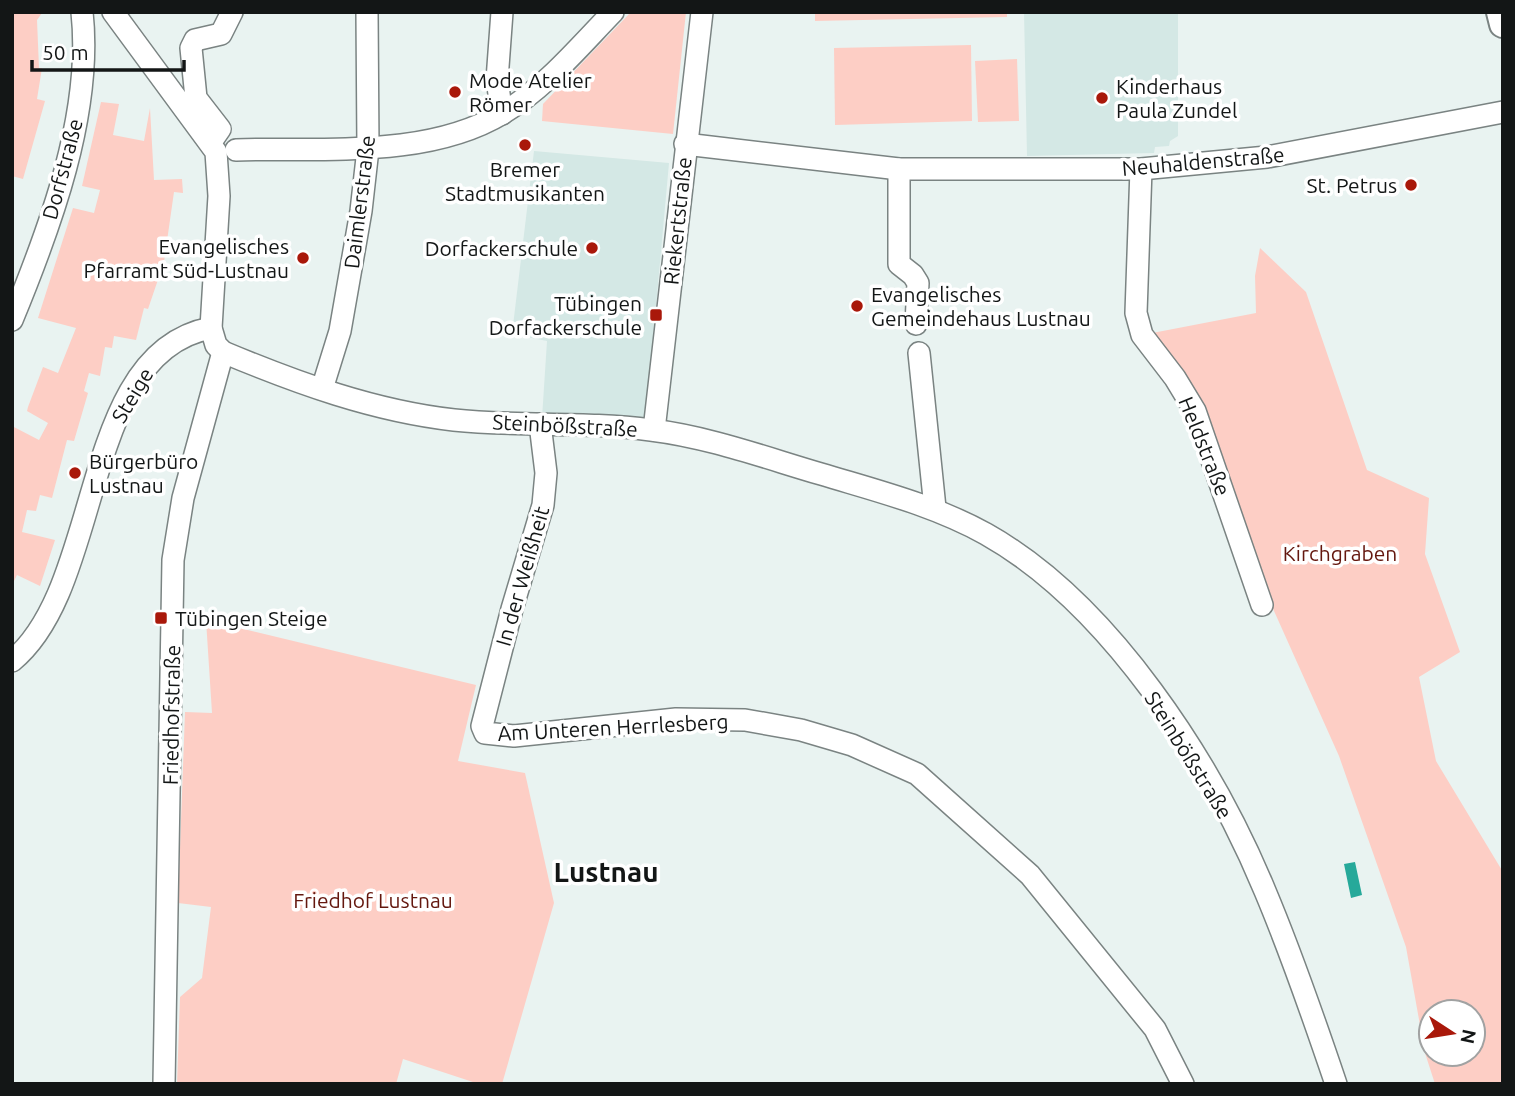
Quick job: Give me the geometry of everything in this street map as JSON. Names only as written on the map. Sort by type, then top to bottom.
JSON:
[{"type":"street","name":"Dorfstraße","points":[[12,320],[29,280],[63,173],[77,118],[83,72],[82,12]]},
{"type":"street","points":[[113,12],[211,142],[218,161],[219,196],[211,328],[216,345],[223,352]]},
{"type":"street","points":[[211,142],[220,130],[197,98],[191,48],[195,40],[221,34],[232,12]]},
{"type":"street","name":"Daimlerstraße","points":[[322,389],[340,331],[368,149],[367,12]]},
{"type":"street","points":[[502,12],[497,80],[502,114]]},
{"type":"street","points":[[236,150],[368,149],[418,142],[457,132],[502,114],[537,87],[613,12]]},
{"type":"street","name":"Riekertstraße","points":[[654,430],[702,12]]},
{"type":"street","points":[[1500,12],[1503,24]]},
{"type":"street","name":"Neuhaldenstraße","points":[[685,144],[898,169],[1141,169],[1256,159],[1503,113]]},
{"type":"street","points":[[898,169],[899,264],[913,275],[918,283],[916,324]]},
{"type":"street","name":"Heldstraße","points":[[1141,169],[1136,313],[1142,335],[1175,378],[1195,411],[1262,605]]},
{"type":"street","name":"Steige","points":[[12,661],[34,639],[47,619],[77,545],[114,421],[132,388],[151,362],[172,344],[199,330],[211,328]]},
{"type":"street","name":"Steinbößstraße","points":[[223,352],[368,404],[428,416],[654,430],[761,456],[935,508],[988,535],[1031,564],[1100,625],[1165,711],[1196,760],[1264,888],[1336,1084]]},
{"type":"street","name":"Friedhofstraße","points":[[164,1084],[173,560],[183,498],[223,352]]},
{"type":"street","points":[[919,352],[935,508]]},
{"type":"street","name":"In der Weißheit","points":[[482,726],[512,609],[543,505],[546,473],[540,424]]},
{"type":"street","name":"Am Unteren Herrlesberg","points":[[482,726],[485,733],[514,736],[676,719],[745,720],[801,730],[852,745],[917,774],[1030,875],[1155,1029],[1183,1084]]},
{"type":"shaded area","name":"Kinderhaus Paula Zundel","points":[[1024,12],[1178,12],[1178,136],[1170,141],[1169,146],[1155,147],[1154,153],[1027,156]]},
{"type":"shaded area","name":"Dorfackerschule","points":[[534,151],[669,163],[646,417],[542,418],[547,341],[512,334]]},
{"type":"shaded area","points":[[1355,862],[1362,895],[1351,898],[1344,864]]},
{"type":"green space","points":[[12,12],[42,13],[37,20],[39,68],[42,68],[37,99],[45,101],[23,179],[12,176]]},
{"type":"green space","points":[[631,12],[686,12],[673,134],[542,121],[543,104]]},
{"type":"green space","points":[[815,12],[1007,12],[1007,17],[815,21]]},
{"type":"green space","points":[[971,45],[972,121],[835,125],[834,48]]},
{"type":"green space","points":[[1017,59],[1019,121],[978,122],[975,61]]},
{"type":"green space","points":[[101,102],[119,104],[113,135],[144,141],[150,108],[154,180],[182,179],[183,193],[174,192],[164,262],[148,309],[144,308],[136,340],[114,336],[112,348],[105,347],[100,376],[89,373],[84,391],[88,393],[74,441],[67,440],[52,498],[40,495],[36,511],[27,510],[22,532],[55,540],[40,586],[17,575],[12,585],[12,426],[39,440],[48,423],[27,411],[28,407],[43,367],[58,373],[76,328],[38,318],[73,208],[94,213],[100,190],[82,186]]},
{"type":"green space","name":"Kirchgraben","points":[[1260,248],[1306,292],[1367,470],[1429,498],[1425,554],[1460,652],[1419,677],[1436,761],[1503,872],[1503,1084],[1435,1084],[1430,1068],[1487,1068],[1487,998],[1417,998],[1417,1008],[1406,947],[1339,756],[1270,602],[1210,446],[1142,335],[1256,313],[1255,276]]},
{"type":"green space","name":"Friedhof Lustnau","points":[[206,620],[476,685],[458,761],[525,773],[554,903],[502,1084],[479,1084],[403,1059],[396,1084],[177,1084],[180,997],[202,978],[211,907],[178,903],[185,712],[212,713]]},
{"type":"place","name":"Mode Atelier Römer","points":[[455,92]]},
{"type":"place","name":"Kinderhaus Paula Zundel","points":[[1102,98]]},
{"type":"place","name":"Bremer Stadtmusikanten","points":[[525,145]]},
{"type":"place","name":"St. Petrus","points":[[1411,185]]},
{"type":"place","name":"Dorfackerschule","points":[[592,248]]},
{"type":"place","name":"Evangelisches Pfarramt Süd-Lustnau","points":[[303,258]]},
{"type":"place","name":"Evangelisches Gemeindehaus Lustnau","points":[[857,306]]},
{"type":"place","name":"Tübingen Dorfackerschule","points":[[656,315]]},
{"type":"place","name":"Bürgerbüro Lustnau","points":[[75,473]]},
{"type":"place","name":"Tübingen Steige","points":[[161,618]]},
{"type":"district","name":"Lustnau","points":[[606,871]]}]
